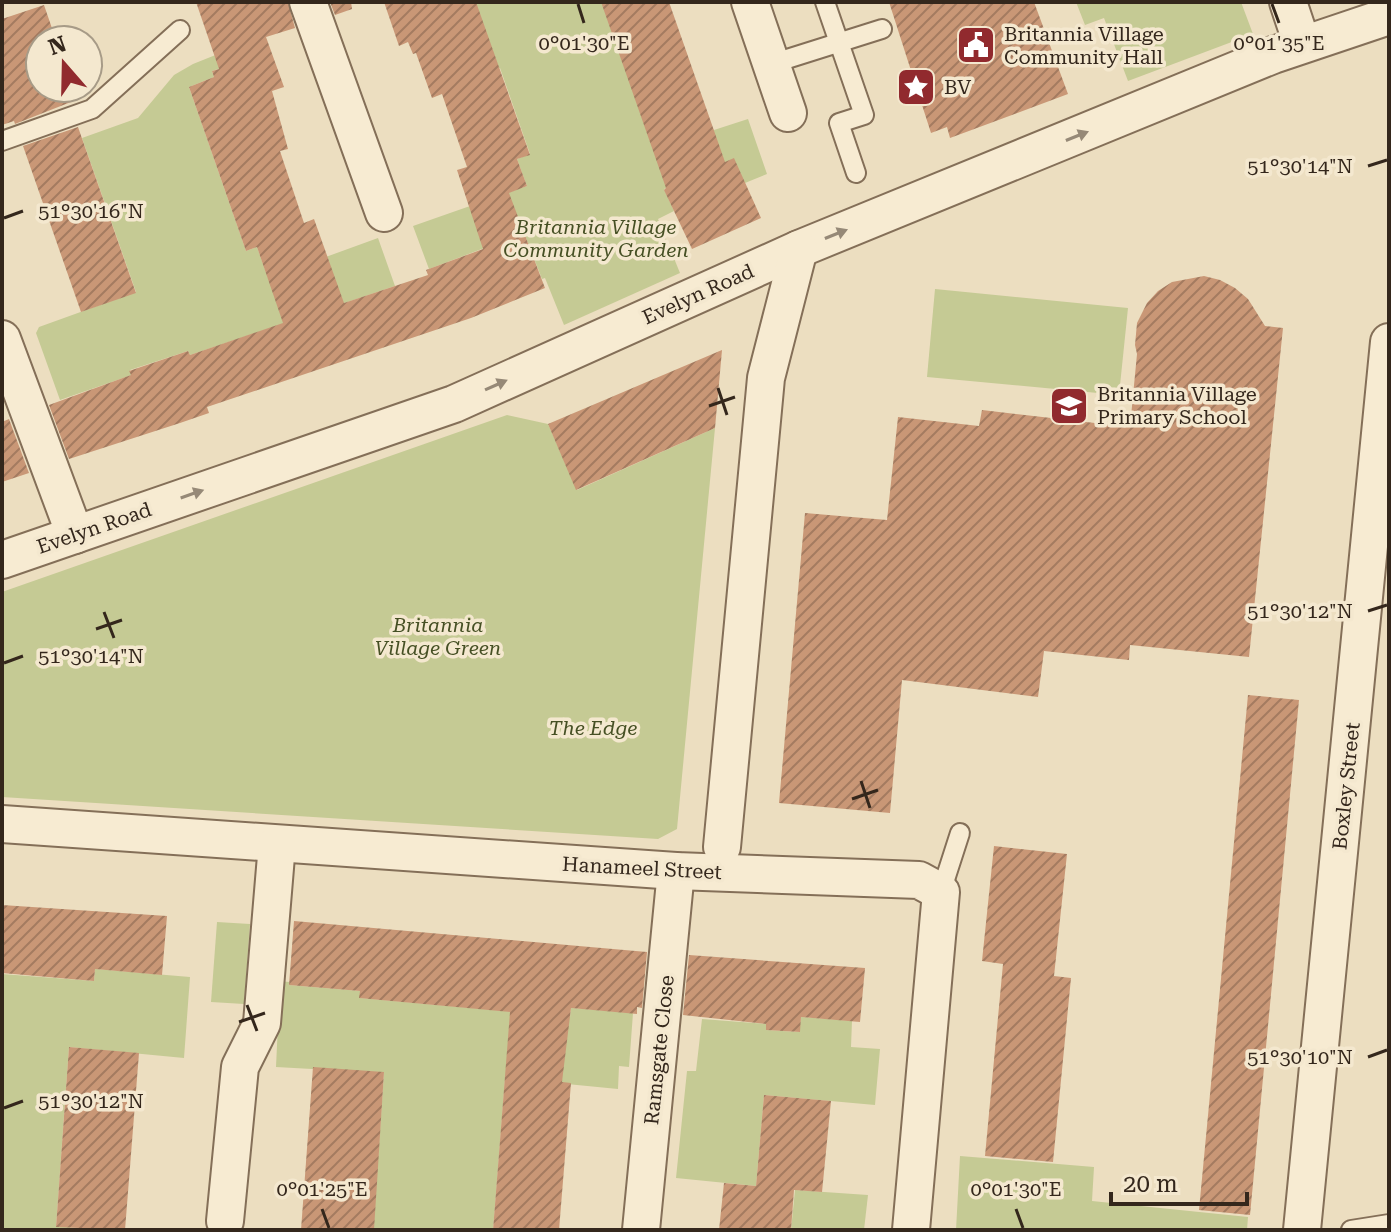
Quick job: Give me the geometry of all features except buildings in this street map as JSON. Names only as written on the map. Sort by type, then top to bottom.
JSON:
[{"type":"street","points":[[308,2],[384,213]]},
{"type":"street","points":[[750,2],[788,113]]},
{"type":"street","points":[[1288,2],[1302,44]]},
{"type":"street","name":"Evelyn Road","points":[[2,560],[454,404],[799,249],[1302,44],[1389,16]]},
{"type":"street","points":[[722,847],[766,378],[799,249]]},
{"type":"street","points":[[2,339],[75,535]]},
{"type":"street","name":"Boxley Street","points":[[1302,1230],[1389,342]]},
{"type":"street","name":"Hanameel Street","points":[[2,824],[676,871],[919,880],[941,892]]},
{"type":"street","points":[[225,1221],[240,1067],[262,1023],[277,844]]},
{"type":"street","name":"Ramsgate Close","points":[[641,1230],[676,871]]},
{"type":"street","points":[[911,1230],[941,892]]},
{"type":"lane","points":[[825,2],[864,115],[839,123],[856,173]]},
{"type":"lane","points":[[771,64],[882,29]]},
{"type":"lane","points":[[2,141],[92,109],[180,30]]},
{"type":"lane","points":[[941,892],[960,833]]},
{"type":"lane","points":[[1351,1230],[1389,1224]]},
{"type":"green space","name":"Britannia Village Community Garden","points":[[476,2],[601,2],[714,130],[748,119],[767,174],[745,183],[698,174],[664,189],[674,211],[658,219],[680,273],[564,325],[524,233],[429,269],[413,226],[527,186],[517,159],[530,154],[500,68],[488,72]]},
{"type":"green space","points":[[1076,2],[1241,2],[1253,34],[1128,81],[1104,18],[1085,25]]},
{"type":"green space","points":[[223,52],[227,66],[212,71],[214,77],[189,87],[246,251],[257,247],[268,278],[378,238],[395,286],[190,355],[188,351],[130,370],[131,375],[60,400],[36,333],[39,327],[136,292],[82,138],[138,118],[174,75]]},
{"type":"green space","points":[[935,289],[1128,308],[1119,395],[927,377]]},
{"type":"green space","name":"Britannia Village Green","points":[[507,415],[548,424],[577,490],[715,428],[677,829],[658,839],[2,797],[2,592]]},
{"type":"green space","points":[[217,922],[250,924],[244,1004],[211,1002]]},
{"type":"green space","points":[[95,969],[190,977],[184,1058],[69,1047],[56,1226],[98,1230],[2,1230],[2,974],[94,981]]},
{"type":"green space","points":[[280,981],[289,982],[289,985],[360,991],[360,998],[570,1017],[571,1008],[633,1013],[629,1067],[619,1066],[618,1089],[505,1078],[493,1230],[373,1230],[384,1073],[276,1067]]},
{"type":"green space","points":[[801,1017],[852,1021],[851,1047],[880,1049],[875,1105],[764,1095],[756,1186],[676,1178],[687,1071],[696,1071],[702,1019],[766,1024],[766,1030],[799,1032]]},
{"type":"green space","points":[[960,1156],[1094,1167],[1092,1201],[1248,1217],[1247,1230],[956,1230]]},
{"type":"green space","points":[[795,1190],[868,1195],[864,1230],[791,1230]]},
{"type":"place","name":"Britannia Village Community Hall","points":[[976,45]]},
{"type":"place","name":"BV","points":[[916,87]]},
{"type":"place","name":"Britannia Village Primary School","points":[[1069,406]]},
{"type":"park label","name":"The Edge","points":[[593,728]]}]
